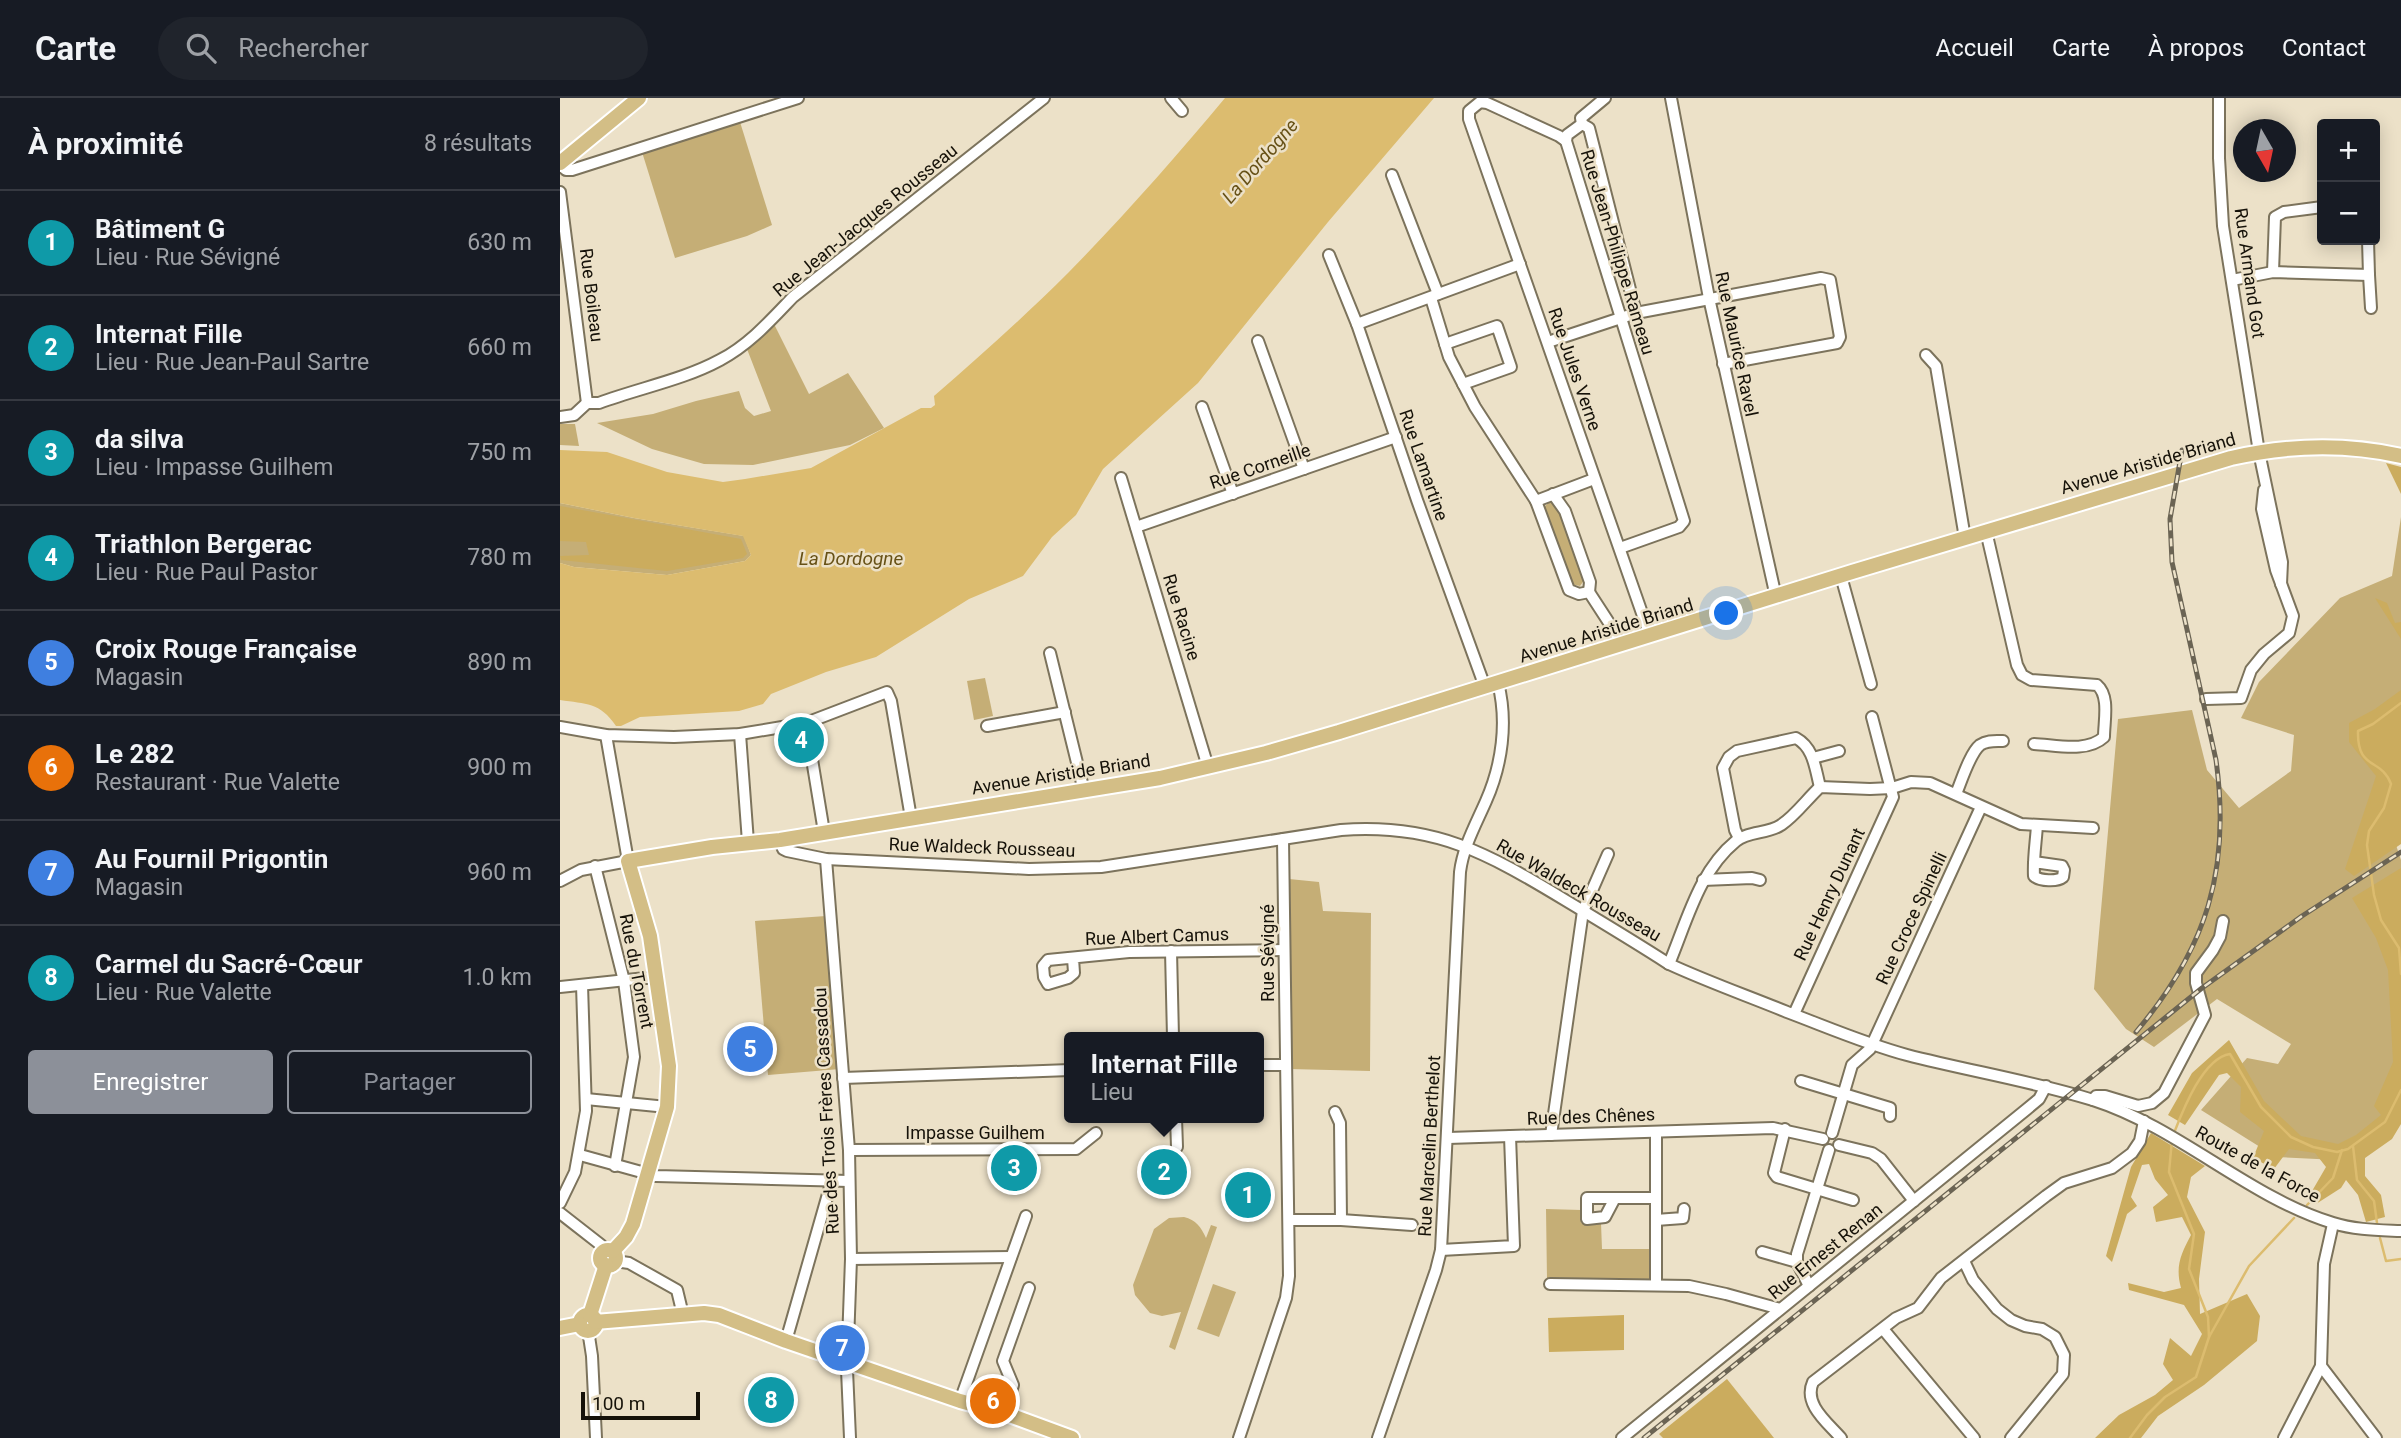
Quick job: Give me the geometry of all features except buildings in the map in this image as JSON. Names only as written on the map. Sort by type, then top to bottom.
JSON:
[{"type":"main road","points":[[560,164],[638,98]]},
{"type":"main road","name":"Avenue Aristide Briand","points":[[628,861],[748,842],[780,840],[1084,791],[1208,766],[1277,750],[2195,467],[2259,452],[2311,446],[2354,447],[2396,455]]},
{"type":"main road","points":[[588,1323],[609,1257],[633,1224],[667,1107],[669,1066],[650,936],[628,861]]},
{"type":"main road","points":[[560,1328],[683,1315],[719,1315],[786,1341],[1072,1438]]},
{"type":"main road","points":[[982,1408],[1001,1419],[1057,1438]]},
{"type":"street","points":[[560,164],[566,170],[572,170],[798,98]]},
{"type":"street","name":"Rue Jean-Jacques Rousseau","points":[[560,417],[574,415],[587,403],[599,403],[721,360],[759,333],[793,297],[1044,98]]},
{"type":"street","points":[[1171,98],[1182,111]]},
{"type":"street","points":[[1582,124],[1581,118],[1605,98]]},
{"type":"street","name":"Rue Maurice Ravel","points":[[1671,98],[1709,298],[1776,597]]},
{"type":"street","name":"Rue Armand Got","points":[[2206,699],[2241,698],[2250,670],[2289,633],[2293,616],[2281,584],[2282,562],[2259,452],[2232,280],[2220,187],[2219,98]]},
{"type":"street","name":"Rue Jules Verne","points":[[1494,102],[1479,102],[1469,111],[1472,128],[1650,636]]},
{"type":"street","points":[[1494,102],[1566,141]]},
{"type":"street","name":"Rue Jean-Philippe Rameau","points":[[1620,548],[1679,527],[1684,521],[1566,141],[1567,135],[1582,124],[1589,128],[1636,313]]},
{"type":"street","points":[[1392,175],[1435,296],[1445,344],[1463,384],[1536,501],[1569,590],[1579,594],[1589,592]]},
{"type":"street","name":"Rue Boileau","points":[[560,192],[587,403]]},
{"type":"street","points":[[2273,272],[2275,217],[2284,212],[2317,208]]},
{"type":"street","points":[[2368,245],[2371,308]]},
{"type":"street","name":"Rue Lamartine","points":[[1329,255],[1491,685],[1502,750],[1491,788],[1467,848]]},
{"type":"street","points":[[1357,324],[1520,264]]},
{"type":"street","points":[[2232,280],[2273,272],[2369,275]]},
{"type":"street","points":[[1548,342],[1636,313],[1821,278],[1830,280],[1840,337],[1837,343],[1723,364]]},
{"type":"street","points":[[1445,344],[1497,326],[1511,367],[1463,384]]},
{"type":"street","points":[[1258,341],[1304,469]]},
{"type":"street","points":[[1926,355],[1936,366],[1965,538]]},
{"type":"street","points":[[1202,407],[1233,494]]},
{"type":"street","name":"Rue Corneille","points":[[1136,527],[1396,437]]},
{"type":"street","name":"Rue Racine","points":[[1121,478],[1208,766]]},
{"type":"street","points":[[1536,501],[1594,479]]},
{"type":"street","points":[[1553,494],[1565,511],[1590,582],[1589,592],[1615,632],[1619,646]]},
{"type":"street","points":[[1986,531],[2017,665],[2022,675],[2031,680],[2097,685],[2103,690],[2104,737],[2097,744],[2034,744]]},
{"type":"street","points":[[1841,576],[1871,684]]},
{"type":"street","points":[[1051,653],[1084,791]]},
{"type":"street","points":[[560,727],[606,736],[740,734],[806,723],[887,692],[891,701],[911,818]]},
{"type":"street","points":[[987,726],[1065,712]]},
{"type":"street","points":[[1872,718],[1887,779],[1892,788]]},
{"type":"street","points":[[806,723],[824,832]]},
{"type":"street","points":[[740,734],[748,842]]},
{"type":"street","points":[[560,881],[581,870],[628,861],[606,736]]},
{"type":"street","points":[[1738,838],[1723,768],[1729,757],[1737,751],[1796,738],[1804,743],[1813,758],[1820,787]]},
{"type":"street","points":[[1956,794],[1980,746],[1988,741],[2003,741]]},
{"type":"street","points":[[1813,758],[1839,751]]},
{"type":"street","points":[[1669,964],[1703,880],[1723,853],[1738,838],[1779,827],[1793,817],[1802,803],[1820,787],[1892,788],[1911,782],[1930,783],[2016,822],[2093,828]]},
{"type":"street","name":"Rue Henry Dunant","points":[[1794,1014],[1893,797],[1892,788]]},
{"type":"street","name":"Rue Croce Spinelli","points":[[1797,1262],[1852,1065],[1870,1049],[1981,807]]},
{"type":"street","points":[[2034,862],[2037,825]]},
{"type":"street","name":"Rue Waldeck Rousseau","points":[[780,840],[783,849],[787,851],[826,859],[1029,869],[1101,867],[1341,830],[1376,828],[1434,836],[1491,857],[1669,964],[1698,977],[1907,1055],[2046,1086],[2093,1100]]},
{"type":"street","name":"Rue Sévigné","points":[[1239,1438],[1286,1298],[1289,1276],[1283,839]]},
{"type":"street","name":"Rue Marcelin Berthelot","points":[[1378,1438],[1441,1250],[1460,872],[1467,848]]},
{"type":"street","points":[[1550,1135],[1583,911],[1608,854]]},
{"type":"street","name":"Rue des Trois Frères Cassadou","points":[[826,859],[849,1150],[849,1438]]},
{"type":"street","name":"Rue du Torrent","points":[[595,866],[624,981],[634,1056],[615,1166]]},
{"type":"street","points":[[1703,880],[1760,880]]},
{"type":"street","points":[[2093,1100],[2096,1096],[2105,1096],[2138,1106],[2152,1103],[2164,1093],[2205,1015],[2196,983],[2196,972],[2220,937],[2223,921]]},
{"type":"street","name":"Rue Albert Camus","points":[[1073,958],[1129,952],[1284,950]]},
{"type":"street","points":[[1171,951],[1173,1032]]},
{"type":"street","points":[[560,987],[655,977]]},
{"type":"street","points":[[560,1203],[580,1156],[586,1099],[582,985]]},
{"type":"street","points":[[1264,1065],[1286,1065]]},
{"type":"street","points":[[844,1078],[1064,1070]]},
{"type":"street","points":[[1801,1081],[1890,1108],[1890,1116]]},
{"type":"street","name":"Rue Ernest Renan","points":[[1622,1438],[2027,1109],[2039,1098],[2046,1086]]},
{"type":"street","points":[[586,1099],[667,1107]]},
{"type":"street","name":"Route de la Force","points":[[2093,1100],[2166,1132],[2248,1182],[2307,1213],[2333,1224],[2356,1229],[2401,1231]]},
{"type":"street","points":[[1335,1112],[1340,1123],[1340,1220]]},
{"type":"street","points":[[1841,1438],[1812,1403],[1809,1391],[1812,1382],[1896,1318],[1918,1308],[1941,1279],[2064,1183],[2112,1168],[2132,1153],[2140,1141],[2144,1121]]},
{"type":"street","points":[[1176,1123],[1177,1147]]},
{"type":"street","points":[[1785,1129],[1774,1173],[1777,1178],[1853,1200]]},
{"type":"street","name":"Rue des Chênes","points":[[1448,1138],[1785,1129],[1872,1153],[1881,1159],[1914,1201]]},
{"type":"street","points":[[1656,1132],[1656,1284]]},
{"type":"street","name":"Impasse Guilhem","points":[[849,1150],[1076,1149],[1096,1133]]},
{"type":"street","points":[[1441,1250],[1514,1247],[1510,1136]]},
{"type":"street","points":[[580,1156],[647,1175],[849,1181]]},
{"type":"street","points":[[786,1341],[832,1180]]},
{"type":"street","points":[[1615,1198],[1656,1198]]},
{"type":"street","points":[[1656,1220],[1683,1218],[1684,1209]]},
{"type":"street","points":[[560,1213],[601,1245],[609,1257],[629,1262],[677,1290],[683,1315]]},
{"type":"street","points":[[960,1401],[1026,1216]]},
{"type":"street","points":[[1289,1220],[1412,1225]]},
{"type":"street","points":[[2284,1438],[2321,1366],[2324,1265],[2333,1224]]},
{"type":"street","points":[[1762,1252],[1797,1262],[1809,1286]]},
{"type":"street","points":[[851,1259],[1011,1257]]},
{"type":"street","points":[[1964,1261],[1973,1280],[1997,1309],[2011,1320],[2042,1329],[2055,1337],[2064,1355],[2063,1374],[2011,1438]]},
{"type":"street","points":[[1550,1284],[1656,1284],[1701,1288],[1780,1309]]},
{"type":"street","points":[[1004,1413],[1013,1385],[1003,1361],[1029,1288]]},
{"type":"street","points":[[588,1323],[596,1438]]},
{"type":"street","points":[[1883,1329],[1974,1438]]},
{"type":"street","points":[[2321,1366],[2376,1438]]},
{"type":"shaded area","points":[[740,122],[772,225],[747,236],[675,258],[642,152]]},
{"type":"shaded area","points":[[774,324],[809,394],[848,373],[884,428],[850,445],[753,465],[704,464],[652,449],[597,423],[653,414],[739,391],[745,408],[754,416],[771,411],[747,349]]},
{"type":"shaded area","points":[[560,424],[575,424],[579,446],[560,445]]},
{"type":"shaded area","points":[[2386,463],[2401,467],[2401,494]]},
{"type":"shaded area","points":[[1552,500],[1557,503],[1585,579],[1580,586],[1571,584],[1545,513],[1545,506]]},
{"type":"shaded area","points":[[560,503],[744,536],[751,555],[745,561],[667,575],[574,567],[560,563]]},
{"type":"shaded area","points":[[560,506],[741,539],[747,554],[743,558],[667,571],[561,560],[560,556],[589,555],[586,542],[560,541]]},
{"type":"shaded area","points":[[2401,517],[2401,826],[2396,845],[2401,860],[2401,1111],[2358,1161],[2276,1157],[2201,1110],[2247,1058],[2278,1064],[2291,1044],[2217,999],[2154,1047],[2126,1029],[2094,989],[2118,719],[2192,710],[2207,770],[2239,808],[2291,771],[2294,735],[2241,718],[2259,682],[2340,598],[2392,576]]},
{"type":"shaded area","points":[[2375,598],[2387,603],[2395,623],[2401,622],[2401,639]]},
{"type":"shaded area","points":[[985,678],[993,716],[974,720],[967,681]]},
{"type":"shaded area","points":[[2401,690],[2401,844],[2354,876],[2345,869],[2376,776],[2349,742],[2349,723],[2375,709]]},
{"type":"shaded area","points":[[2401,868],[2401,1124],[2392,1139],[2365,1158],[2365,1176],[2381,1195],[2385,1217],[2366,1222],[2358,1195],[2346,1180],[2341,1188],[2316,1204],[2308,1198],[2326,1167],[2315,1153],[2289,1149],[2274,1169],[2253,1158],[2264,1131],[2240,1112],[2241,1087],[2227,1073],[2219,1075],[2185,1125],[2168,1115],[2192,1073],[2229,1040],[2264,1101],[2301,1136],[2338,1144],[2356,1135],[2381,1115],[2374,1106],[2393,1062],[2388,970],[2376,938],[2352,898]]},
{"type":"shaded area","points":[[1289,879],[1319,882],[1323,911],[1371,913],[1370,1071],[1290,1069]]},
{"type":"shaded area","points":[[826,916],[840,1069],[768,1075],[755,921]]},
{"type":"shaded area","points":[[2151,1133],[2205,1166],[2191,1177],[2187,1197],[2205,1232],[2199,1279],[2200,1314],[2247,1294],[2260,1316],[2257,1341],[2204,1385],[2158,1416],[2141,1438],[2095,1438],[2119,1415],[2155,1395],[2173,1380],[2163,1364],[2170,1338],[2191,1356],[2202,1334],[2184,1305],[2129,1290],[2128,1283],[2164,1292],[2181,1288],[2180,1260],[2191,1235],[2182,1217],[2156,1222],[2153,1207],[2168,1195],[2155,1179],[2149,1164],[2142,1165],[2131,1197],[2137,1206],[2127,1214],[2112,1262],[2106,1256],[2131,1167]]},
{"type":"shaded area","points":[[1546,1209],[1581,1210],[1581,1223],[1601,1223],[1602,1249],[1650,1249],[1653,1280],[1547,1279]]},
{"type":"shaded area","points":[[1184,1217],[1198,1224],[1206,1238],[1211,1225],[1217,1227],[1175,1350],[1169,1347],[1181,1312],[1162,1316],[1150,1313],[1135,1295],[1133,1285],[1154,1229],[1169,1218]]},
{"type":"shaded area","points":[[1213,1284],[1236,1292],[1219,1337],[1197,1329]]},
{"type":"shaded area","points":[[1624,1315],[1624,1350],[1549,1352],[1548,1318]]},
{"type":"shaded area","points":[[1727,1379],[1774,1438],[1663,1438],[1659,1434]]},
{"type":"water","name":"La Dordogne","points":[[1225,98],[1434,98],[1328,222],[1198,383],[1103,469],[1076,515],[1052,537],[1023,576],[969,599],[876,657],[826,672],[771,694],[763,704],[739,711],[640,717],[616,726],[598,708],[560,700],[560,563],[574,567],[667,575],[745,561],[751,555],[743,536],[560,503],[560,450],[607,452],[667,472],[723,482],[811,468],[921,408],[931,408],[935,405],[934,396],[1019,320],[1088,252]]},
{"type":"waterway","points":[[2401,703],[2373,724],[2358,731],[2361,752],[2387,776],[2391,784],[2384,808],[2369,831],[2367,845],[2374,895],[2381,920],[2399,948],[2401,974]]},
{"type":"waterway","points":[[2174,1133],[2195,1086],[2211,1065],[2230,1054],[2261,1107],[2291,1137],[2313,1147],[2337,1152],[2348,1149],[2385,1122],[2401,1090]]},
{"type":"waterway","points":[[2130,1438],[2165,1397],[2196,1377],[2209,1337],[2208,1317],[2189,1269],[2194,1234],[2169,1172],[2172,1140]]},
{"type":"waterway","points":[[2353,1146],[2357,1180],[2374,1201],[2377,1223]]},
{"type":"waterway","points":[[2307,1205],[2333,1178],[2342,1150]]},
{"type":"waterway","points":[[2209,1337],[2249,1266],[2294,1218]]},
{"type":"waterway","points":[[2380,1238],[2386,1261],[2401,1259]]},
{"type":"railway","points":[[2136,1032],[2181,969],[2196,938],[2216,872],[2220,837],[2216,760],[2172,562],[2170,519],[2182,450]]},
{"type":"railway","points":[[1644,1438],[2202,988],[2302,916],[2401,852]]},
{"type":"place","name":"Triathlon Bergerac","points":[[801,740]]},
{"type":"place","name":"Croix Rouge Française","points":[[750,1049]]},
{"type":"place","name":"da silva","points":[[1014,1168]]},
{"type":"place","name":"Internat Fille","points":[[1164,1172]]},
{"type":"place","name":"Bâtiment G","points":[[1248,1195]]},
{"type":"place","name":"Au Fournil Prigontin","points":[[842,1348]]},
{"type":"place","name":"Carmel du Sacré-Cœur","points":[[771,1400]]},
{"type":"place","name":"Le 282","points":[[993,1401]]}]
